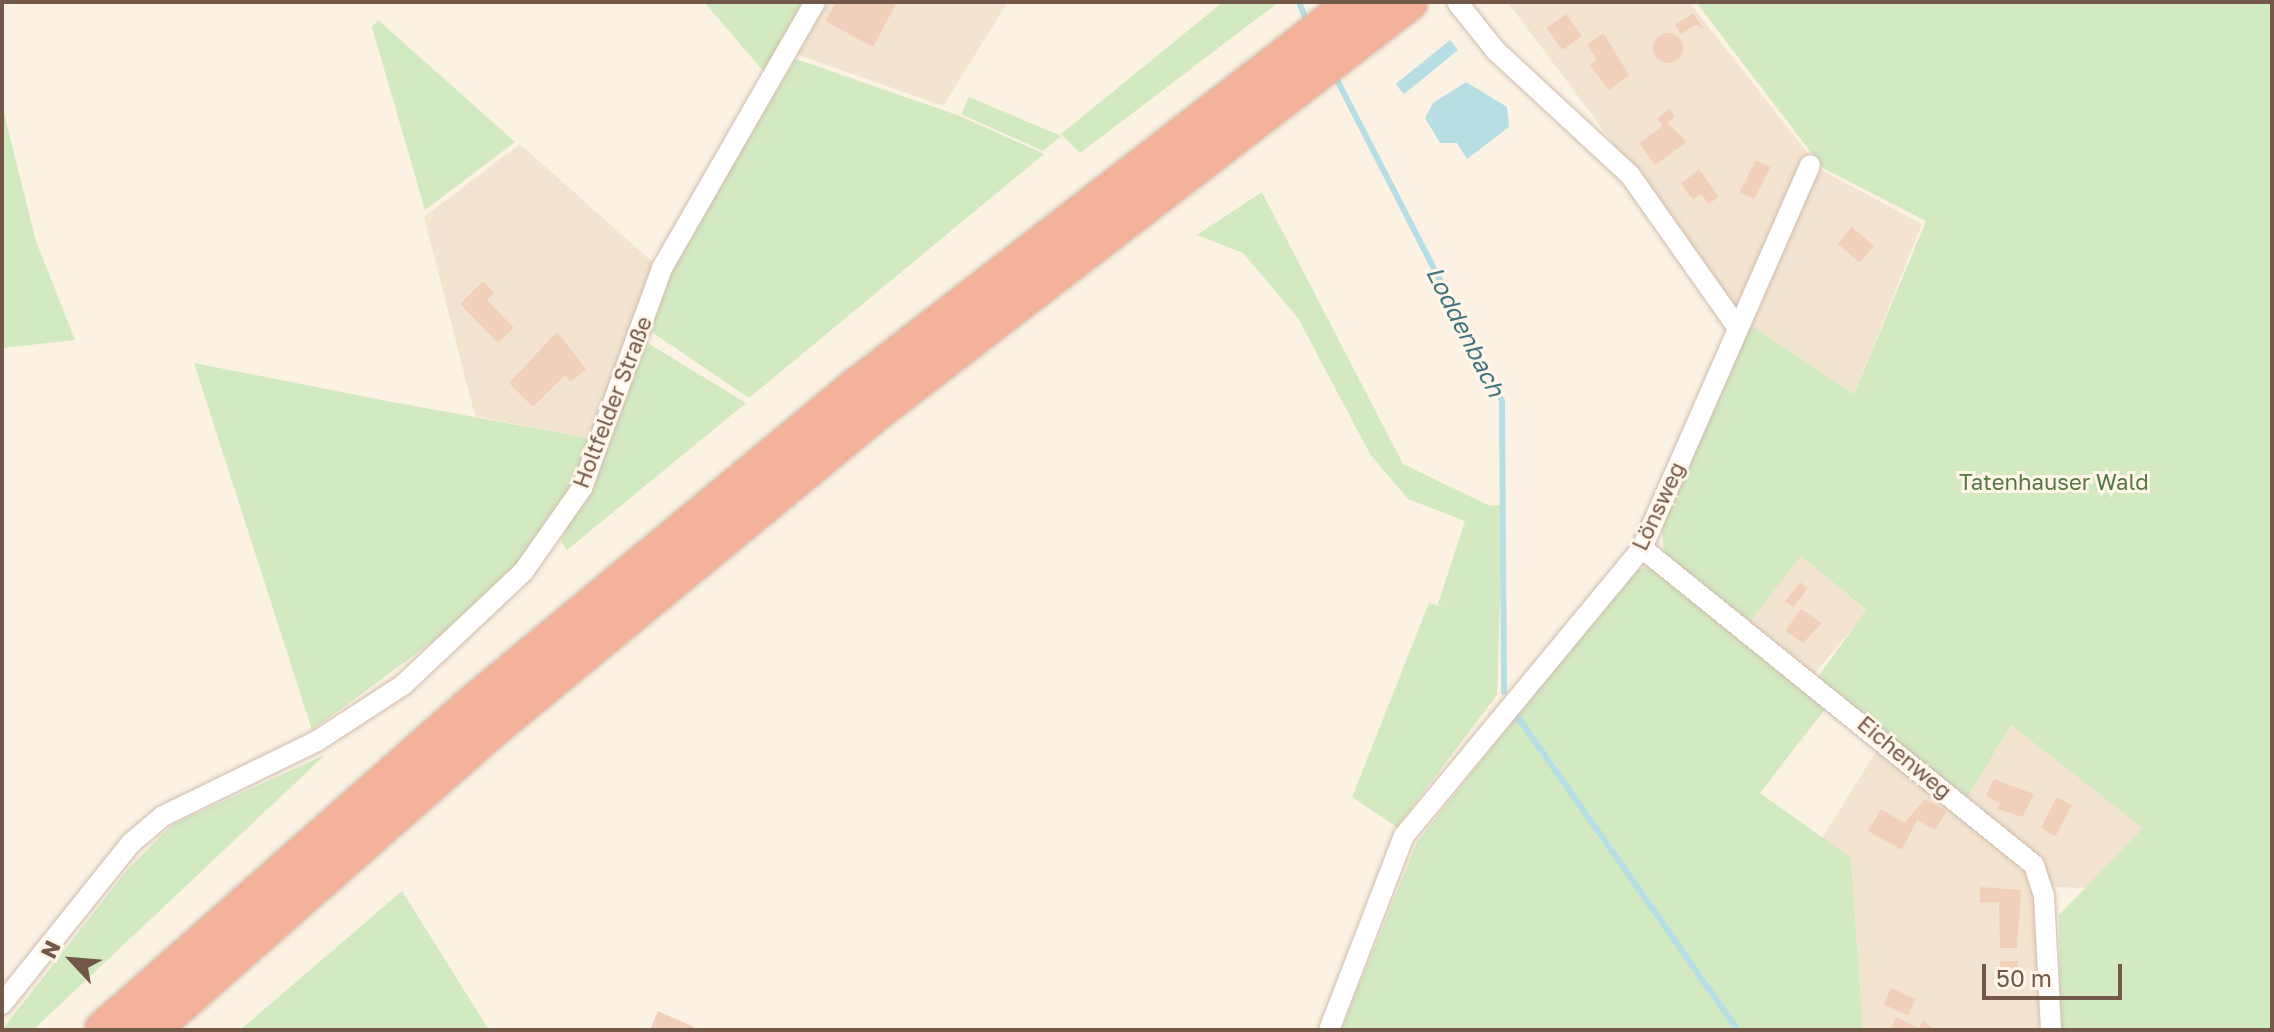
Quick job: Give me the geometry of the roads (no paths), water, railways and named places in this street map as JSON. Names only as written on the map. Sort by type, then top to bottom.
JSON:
[{"type":"highway","points":[[150,1030],[489,731],[1344,24],[1408,2]]},
{"type":"highway","points":[[104,1030],[475,703],[860,385],[1298,64]]},
{"type":"street","name":"Holtfelder Straße","points":[[2,1004],[131,843],[163,816],[317,741],[403,685],[523,572],[582,488],[662,268],[815,2]]},
{"type":"street","points":[[1457,2],[1496,51],[1630,175],[1735,324]]},
{"type":"street","name":"Lönsweg","points":[[1329,1030],[1404,836],[1642,548],[1735,324],[1810,165]]},
{"type":"street","name":"Eichenweg","points":[[1642,548],[2034,865],[2044,896],[2051,1030]]},
{"type":"water","points":[[1450,40],[1458,50],[1404,94],[1396,84]]},
{"type":"water","points":[[1466,82],[1507,107],[1509,127],[1467,159],[1457,143],[1440,143],[1425,118],[1433,103]]},
{"type":"waterway","name":"Loddenbach","points":[[1299,2],[1308,24]]},
{"type":"waterway","name":"Loddenbach","points":[[1335,76],[1502,401],[1504,692]]},
{"type":"waterway","name":"Loddenbach","points":[[1517,716],[1738,1030]]},
{"type":"park label","name":"Tatenhauser Wald","points":[[2054,482]]}]
